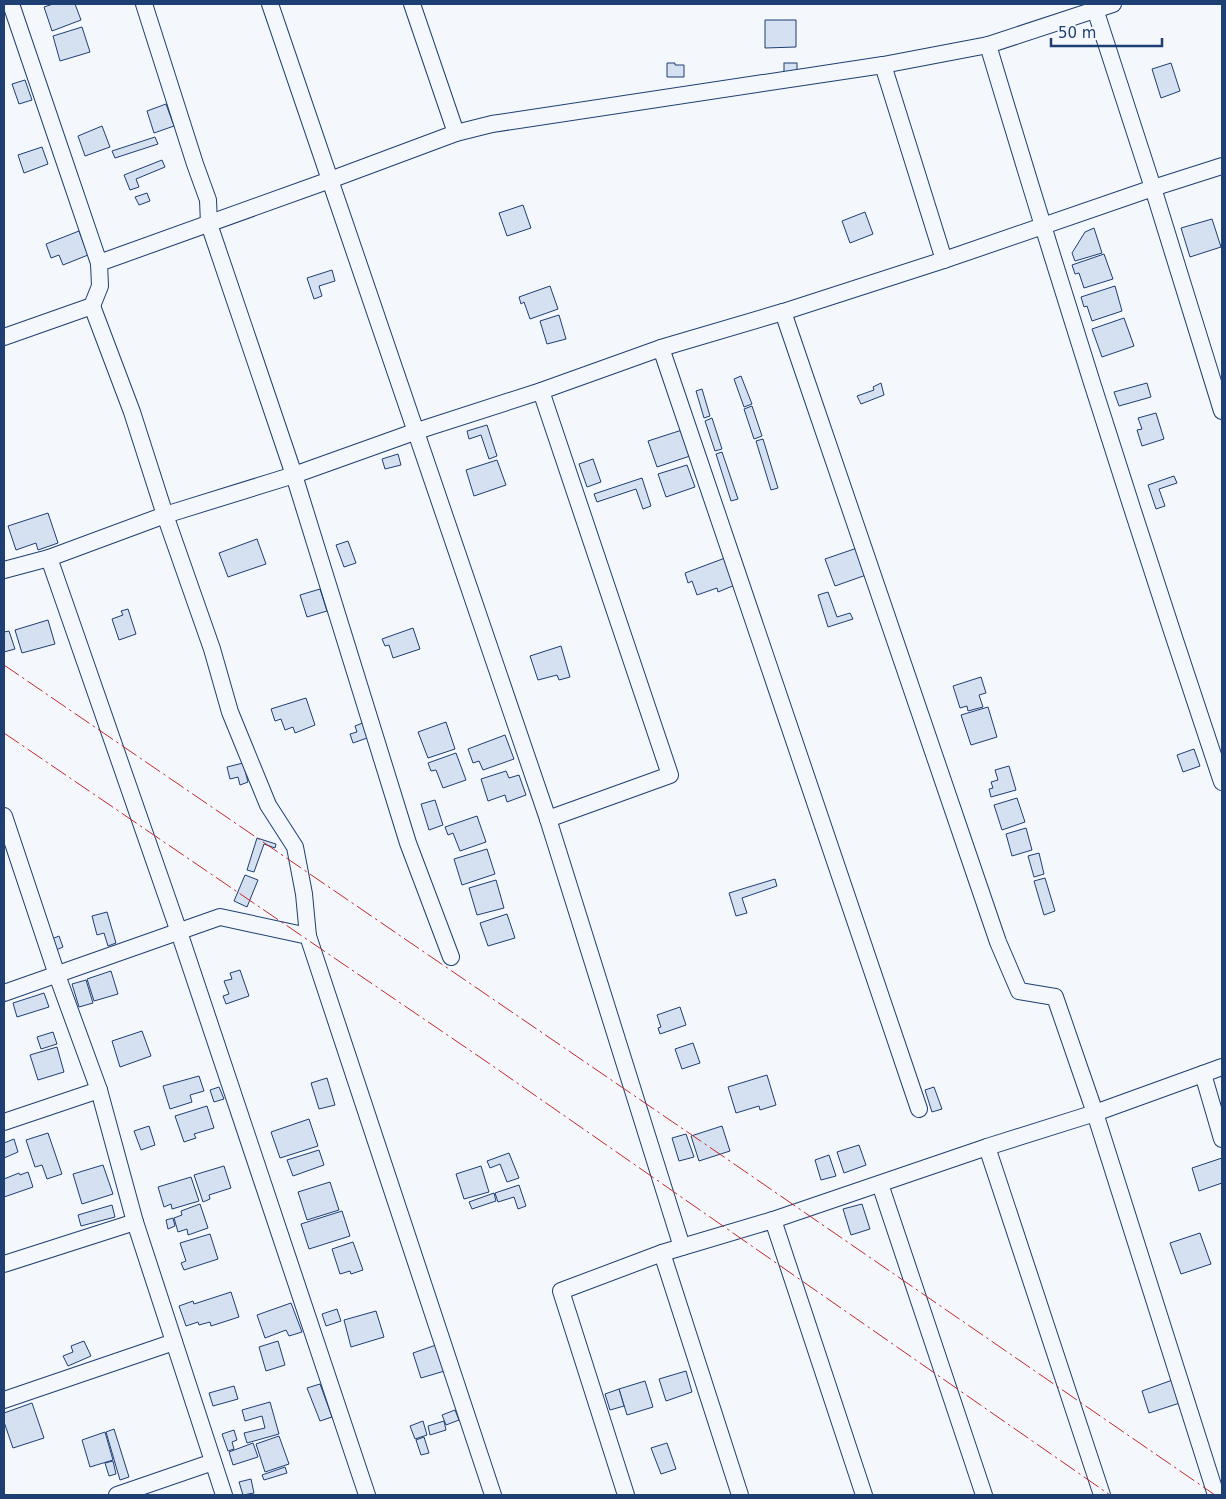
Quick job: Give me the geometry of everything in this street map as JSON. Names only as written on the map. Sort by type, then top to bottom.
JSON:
[{"type":"street","points":[[11,4],[99,263],[100,286],[92,306],[132,412],[165,515],[212,648],[230,712],[268,805],[295,848],[304,894],[308,936],[493,1495]]},
{"type":"street","points":[[144,4],[208,200],[210,224],[294,475],[408,842],[450,957]]},
{"type":"street","points":[[270,4],[548,820],[682,1247]]},
{"type":"street","points":[[412,4],[456,133]]},
{"type":"street","points":[[99,263],[456,133],[492,124],[883,66],[988,45],[1113,4]]},
{"type":"street","points":[[1095,10],[1153,188],[1222,411]]},
{"type":"street","points":[[988,45],[1043,227],[1222,782]]},
{"type":"street","points":[[883,66],[944,260]]},
{"type":"street","points":[[4,570],[49,558],[165,515],[294,475],[417,431],[541,391],[660,348],[783,312],[944,260],[1222,166]]},
{"type":"street","points":[[4,337],[92,306]]},
{"type":"street","points":[[783,312],[998,942],[1019,991],[1055,997],[1095,1113],[1216,1495]]},
{"type":"street","points":[[660,348],[919,1109]]},
{"type":"street","points":[[541,391],[670,776],[548,820]]},
{"type":"street","points":[[49,558],[179,932],[367,1495]]},
{"type":"street","points":[[4,816],[57,975],[99,1090],[135,1222],[224,1495]]},
{"type":"street","points":[[4,993],[220,917],[308,936]]},
{"type":"street","points":[[626,1495],[561,1291],[662,1253],[773,1220],[987,1147],[1095,1113],[1222,1067]]},
{"type":"street","points":[[1203,1074],[1222,1139]]},
{"type":"street","points":[[4,1122],[99,1090]]},
{"type":"street","points":[[987,1147],[1102,1495]]},
{"type":"street","points":[[880,1184],[984,1495]]},
{"type":"street","points":[[773,1220],[864,1495]]},
{"type":"street","points":[[4,1264],[135,1222]]},
{"type":"street","points":[[662,1253],[740,1495]]},
{"type":"street","points":[[4,1400],[174,1342]]},
{"type":"street","points":[[117,1495],[213,1462]]},
{"type":"building","points":[[53,4],[75,4],[81,20],[52,31],[44,7]]},
{"type":"building","points":[[765,20],[796,20],[796,47],[765,48]]},
{"type":"building","points":[[82,27],[90,52],[60,61],[53,36]]},
{"type":"building","points":[[667,63],[684,65],[684,77],[667,77]]},
{"type":"building","points":[[784,63],[797,63],[797,74],[784,74]]},
{"type":"building","points":[[1171,63],[1180,91],[1161,98],[1152,69]]},
{"type":"building","points":[[25,80],[32,100],[19,104],[12,84]]},
{"type":"building","points":[[166,104],[174,126],[154,133],[147,111]]},
{"type":"building","points":[[102,126],[110,147],[85,156],[78,136]]},
{"type":"building","points":[[155,137],[158,144],[115,158],[112,151]]},
{"type":"building","points":[[42,147],[48,164],[24,173],[18,155]]},
{"type":"building","points":[[162,160],[165,167],[136,179],[139,187],[130,190],[124,175]]},
{"type":"building","points":[[147,193],[150,201],[139,205],[135,197]]},
{"type":"building","points":[[523,205],[531,228],[507,236],[499,213]]},
{"type":"building","points":[[865,212],[873,234],[850,243],[842,221]]},
{"type":"building","points":[[1212,219],[1221,247],[1190,257],[1181,228]]},
{"type":"building","points":[[1094,228],[1102,253],[1075,261],[1072,253],[1085,232]]},
{"type":"building","points":[[79,231],[88,255],[63,265],[59,255],[51,258],[46,244]]},
{"type":"building","points":[[1104,254],[1113,279],[1084,288],[1079,273],[1075,274],[1072,265]]},
{"type":"building","points":[[332,270],[335,281],[319,286],[322,296],[314,299],[307,278]]},
{"type":"building","points":[[550,286],[558,309],[530,319],[524,302],[521,304],[519,297]]},
{"type":"building","points":[[1115,286],[1122,311],[1092,321],[1087,306],[1084,307],[1081,297]]},
{"type":"building","points":[[559,315],[566,339],[547,344],[540,321]]},
{"type":"building","points":[[1124,318],[1134,346],[1102,357],[1092,329]]},
{"type":"building","points":[[741,376],[752,404],[744,407],[734,379]]},
{"type":"building","points":[[881,383],[884,395],[861,404],[857,396],[874,390],[873,387]]},
{"type":"building","points":[[1147,383],[1151,397],[1119,406],[1114,392]]},
{"type":"building","points":[[702,389],[710,416],[704,418],[696,391]]},
{"type":"building","points":[[752,406],[762,436],[754,439],[744,409]]},
{"type":"building","points":[[1156,413],[1164,439],[1142,446],[1137,430],[1142,429],[1138,418]]},
{"type":"building","points":[[712,418],[722,449],[715,451],[705,421]]},
{"type":"building","points":[[487,425],[497,456],[489,459],[481,435],[469,439],[467,431]]},
{"type":"building","points":[[682,430],[690,456],[657,467],[648,441]]},
{"type":"building","points":[[763,439],[778,488],[771,490],[756,441]]},
{"type":"building","points":[[722,452],[738,499],[731,501],[716,454]]},
{"type":"building","points":[[398,454],[401,465],[385,469],[382,459]]},
{"type":"building","points":[[593,459],[601,482],[587,487],[579,464]]},
{"type":"building","points":[[497,460],[506,485],[474,496],[466,470]]},
{"type":"building","points":[[687,465],[695,487],[666,497],[658,474]]},
{"type":"building","points":[[1174,476],[1177,483],[1159,489],[1165,506],[1156,509],[1148,485]]},
{"type":"building","points":[[642,478],[651,506],[643,509],[636,489],[597,502],[594,494]]},
{"type":"building","points":[[48,513],[58,543],[38,550],[36,543],[16,550],[8,526]]},
{"type":"building","points":[[257,539],[266,564],[228,577],[219,553]]},
{"type":"building","points":[[348,541],[356,563],[344,567],[336,545]]},
{"type":"building","points":[[860,547],[869,574],[835,586],[825,559]]},
{"type":"building","points":[[725,558],[735,585],[718,592],[717,588],[697,595],[692,581],[688,583],[685,573]]},
{"type":"building","points":[[320,589],[327,611],[307,617],[300,595]]},
{"type":"building","points":[[828,592],[837,617],[850,613],[853,619],[828,627],[818,595]]},
{"type":"building","points":[[128,609],[136,634],[119,640],[112,619],[123,615],[121,611]]},
{"type":"building","points":[[48,620],[55,644],[22,653],[15,630]]},
{"type":"building","points":[[413,628],[420,649],[393,658],[389,645],[385,646],[382,639]]},
{"type":"building","points":[[9,631],[15,649],[4,652],[4,632]]},
{"type":"building","points":[[561,646],[570,677],[559,680],[557,675],[538,680],[530,656]]},
{"type":"building","points":[[981,677],[986,693],[979,695],[983,707],[968,711],[967,706],[960,708],[953,686]]},
{"type":"building","points":[[306,698],[315,725],[295,733],[293,727],[285,730],[281,719],[275,721],[271,709]]},
{"type":"building","points":[[988,707],[997,737],[971,745],[961,715]]},
{"type":"building","points":[[365,722],[370,737],[353,743],[350,734],[357,732],[355,726]]},
{"type":"building","points":[[446,722],[455,749],[428,758],[418,732]]},
{"type":"building","points":[[505,735],[514,759],[483,770],[479,761],[473,763],[468,749]]},
{"type":"building","points":[[1194,749],[1200,766],[1183,772],[1177,755]]},
{"type":"building","points":[[456,753],[466,780],[443,788],[436,770],[431,771],[428,763]]},
{"type":"building","points":[[243,763],[248,782],[240,785],[238,777],[230,779],[227,767]]},
{"type":"building","points":[[1009,766],[1016,790],[991,797],[989,789],[993,788],[991,782],[998,780],[995,770]]},
{"type":"building","points":[[506,771],[509,778],[519,775],[526,795],[507,802],[505,795],[488,801],[481,779]]},
{"type":"building","points":[[1017,798],[1025,822],[1002,830],[994,805]]},
{"type":"building","points":[[435,800],[443,825],[429,830],[421,804]]},
{"type":"building","points":[[477,816],[486,842],[460,851],[453,833],[448,835],[445,827]]},
{"type":"building","points":[[1026,828],[1032,850],[1012,856],[1006,834]]},
{"type":"building","points":[[257,838],[276,844],[275,848],[264,844],[254,872],[247,870]]},
{"type":"building","points":[[487,849],[495,874],[462,885],[454,859]]},
{"type":"building","points":[[1039,853],[1044,874],[1034,877],[1028,856]]},
{"type":"building","points":[[245,875],[258,880],[247,907],[234,901]]},
{"type":"building","points":[[1045,878],[1055,911],[1044,915],[1034,881]]},
{"type":"building","points":[[775,879],[777,886],[742,898],[747,913],[736,916],[729,893]]},
{"type":"building","points":[[496,880],[504,908],[477,915],[469,888]]},
{"type":"building","points":[[107,912],[116,943],[108,946],[104,933],[97,935],[92,916]]},
{"type":"building","points":[[507,914],[515,938],[488,946],[480,923]]},
{"type":"building","points":[[59,936],[63,947],[56,950],[52,939]]},
{"type":"building","points":[[240,970],[249,996],[226,1004],[223,996],[229,994],[224,981],[232,979],[230,973]]},
{"type":"building","points":[[111,971],[118,994],[94,1001],[87,979]]},
{"type":"building","points":[[86,980],[93,1003],[79,1007],[72,984]]},
{"type":"building","points":[[44,993],[49,1007],[17,1017],[13,1003]]},
{"type":"building","points":[[680,1007],[686,1025],[660,1034],[658,1028],[661,1027],[657,1015]]},
{"type":"building","points":[[142,1031],[151,1056],[120,1067],[112,1041]]},
{"type":"building","points":[[53,1032],[57,1044],[41,1049],[37,1037]]},
{"type":"building","points":[[693,1043],[700,1063],[682,1069],[675,1049]]},
{"type":"building","points":[[57,1047],[64,1072],[38,1080],[30,1055]]},
{"type":"building","points":[[767,1075],[776,1105],[760,1110],[759,1106],[736,1113],[728,1087]]},
{"type":"building","points":[[199,1076],[204,1091],[190,1095],[192,1102],[170,1109],[163,1086]]},
{"type":"building","points":[[327,1078],[335,1105],[319,1109],[311,1083]]},
{"type":"building","points":[[219,1087],[224,1099],[214,1102],[210,1090]]},
{"type":"building","points":[[934,1087],[942,1109],[932,1112],[925,1090]]},
{"type":"building","points":[[207,1106],[214,1128],[194,1134],[196,1138],[184,1142],[175,1116]]},
{"type":"building","points":[[309,1119],[318,1146],[280,1158],[271,1132]]},
{"type":"building","points":[[149,1126],[155,1145],[141,1150],[134,1131]]},
{"type":"building","points":[[722,1126],[730,1151],[699,1161],[691,1136]]},
{"type":"building","points":[[48,1133],[62,1174],[47,1179],[42,1165],[35,1167],[26,1140]]},
{"type":"building","points":[[686,1134],[694,1157],[679,1161],[672,1138]]},
{"type":"building","points":[[14,1139],[18,1152],[4,1158],[4,1143]]},
{"type":"building","points":[[859,1145],[866,1165],[844,1173],[837,1152]]},
{"type":"building","points":[[319,1150],[324,1165],[293,1176],[287,1160]]},
{"type":"building","points":[[509,1153],[519,1178],[507,1182],[500,1164],[490,1168],[487,1161]]},
{"type":"building","points":[[829,1155],[836,1176],[821,1180],[815,1160]]},
{"type":"building","points":[[1222,1158],[1222,1183],[1199,1191],[1192,1168]]},
{"type":"building","points":[[103,1165],[113,1194],[82,1204],[73,1174]]},
{"type":"building","points":[[224,1166],[231,1188],[209,1195],[210,1199],[203,1202],[194,1175]]},
{"type":"building","points":[[481,1166],[489,1192],[464,1199],[456,1174]]},
{"type":"building","points":[[28,1172],[33,1187],[4,1197],[4,1179],[19,1173],[20,1175]]},
{"type":"building","points":[[191,1177],[199,1201],[172,1209],[171,1204],[164,1207],[158,1187]]},
{"type":"building","points":[[330,1182],[339,1210],[307,1220],[298,1192]]},
{"type":"building","points":[[519,1185],[526,1206],[518,1209],[514,1197],[498,1202],[495,1193]]},
{"type":"building","points":[[494,1193],[496,1201],[472,1209],[469,1202]]},
{"type":"building","points":[[200,1204],[208,1228],[188,1235],[187,1229],[178,1232],[174,1218],[182,1215],[181,1211]]},
{"type":"building","points":[[862,1204],[870,1229],[851,1235],[843,1209]]},
{"type":"building","points":[[112,1205],[115,1217],[81,1226],[78,1215]]},
{"type":"building","points":[[342,1211],[350,1236],[309,1249],[301,1224]]},
{"type":"building","points":[[173,1218],[175,1226],[168,1229],[166,1220]]},
{"type":"building","points":[[1200,1233],[1211,1264],[1181,1274],[1170,1243]]},
{"type":"building","points":[[210,1234],[218,1259],[184,1270],[181,1263],[186,1261],[180,1243]]},
{"type":"building","points":[[353,1242],[363,1270],[351,1274],[350,1271],[340,1274],[332,1249]]},
{"type":"building","points":[[231,1292],[239,1317],[211,1326],[210,1322],[199,1325],[198,1322],[186,1326],[179,1306],[193,1301],[194,1304]]},
{"type":"building","points":[[291,1303],[302,1332],[289,1336],[286,1330],[265,1338],[257,1315]]},
{"type":"building","points":[[337,1309],[341,1321],[326,1326],[322,1314]]},
{"type":"building","points":[[376,1311],[384,1337],[351,1347],[344,1320]]},
{"type":"building","points":[[84,1341],[91,1356],[68,1366],[63,1356],[73,1352],[71,1346]]},
{"type":"building","points":[[278,1341],[285,1365],[266,1371],[259,1347]]},
{"type":"building","points":[[439,1344],[448,1370],[421,1378],[413,1353]]},
{"type":"building","points":[[686,1371],[692,1392],[666,1401],[659,1379]]},
{"type":"building","points":[[1178,1378],[1186,1401],[1149,1413],[1142,1391]]},
{"type":"building","points":[[645,1381],[653,1407],[627,1415],[619,1389]]},
{"type":"building","points":[[320,1384],[332,1417],[320,1421],[307,1388]]},
{"type":"building","points":[[234,1386],[238,1399],[213,1406],[209,1393]]},
{"type":"building","points":[[619,1389],[624,1406],[610,1410],[605,1394]]},
{"type":"building","points":[[270,1402],[279,1434],[247,1443],[244,1433],[265,1428],[262,1416],[245,1421],[242,1410]]},
{"type":"building","points":[[32,1403],[44,1438],[13,1448],[4,1422],[4,1413]]},
{"type":"building","points":[[455,1410],[459,1420],[446,1425],[442,1415]]},
{"type":"building","points":[[423,1421],[427,1435],[415,1439],[410,1426]]},
{"type":"building","points":[[444,1421],[446,1430],[430,1435],[428,1426]]},
{"type":"building","points":[[114,1429],[129,1477],[120,1480],[106,1432]]},
{"type":"building","points":[[234,1430],[237,1440],[232,1442],[234,1449],[228,1451],[222,1434]]},
{"type":"building","points":[[105,1432],[113,1460],[90,1467],[82,1440]]},
{"type":"building","points":[[279,1436],[289,1464],[265,1472],[256,1444]]},
{"type":"building","points":[[424,1437],[429,1453],[421,1455],[416,1440]]},
{"type":"building","points":[[253,1443],[258,1457],[233,1465],[229,1452]]},
{"type":"building","points":[[667,1443],[676,1469],[661,1474],[651,1448]]},
{"type":"building","points":[[113,1461],[116,1474],[109,1476],[105,1463]]},
{"type":"building","points":[[285,1467],[287,1473],[264,1480],[262,1475]]},
{"type":"building","points":[[251,1479],[254,1493],[243,1495],[239,1482]]},
{"type":"power","points":[[4,665],[1215,1495]]},
{"type":"power","points":[[4,733],[487,1062],[1110,1495]]}]
